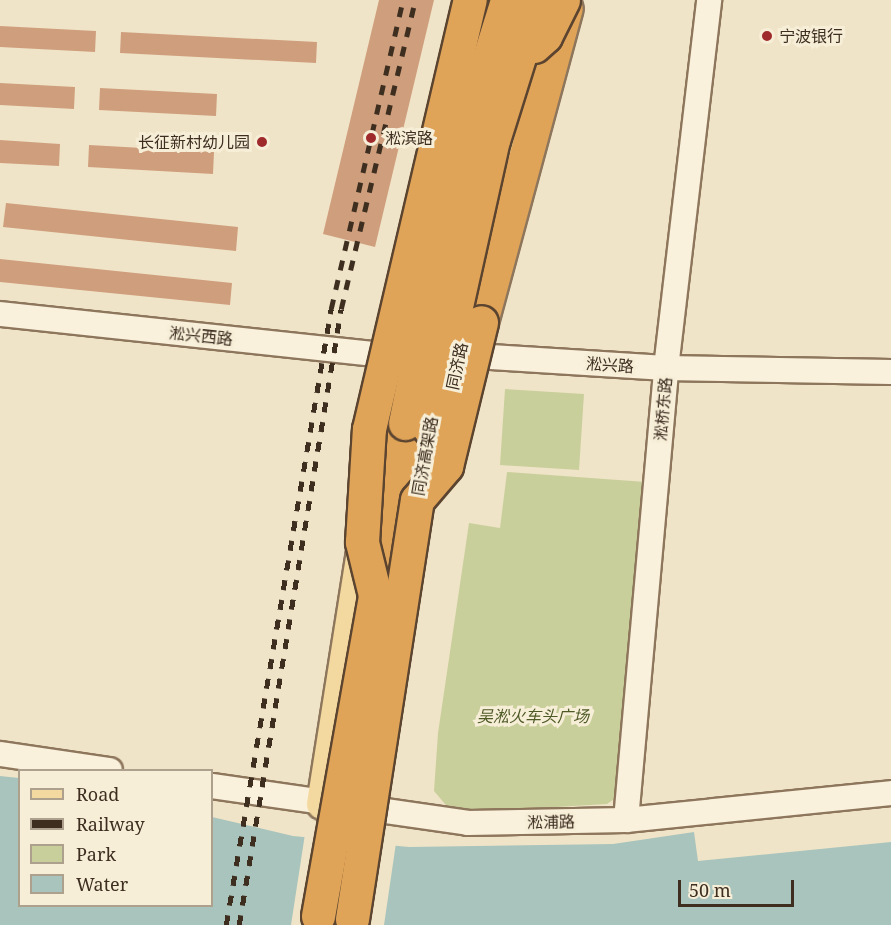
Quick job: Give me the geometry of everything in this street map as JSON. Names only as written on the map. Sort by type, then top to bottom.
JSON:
[{"type":"highway","points":[[375,595],[362,542],[369,429],[470,0]]},
{"type":"highway","name":"同济高架路","points":[[317,920],[430,283],[461,148],[507,0]]},
{"type":"highway","name":"同济高架路","points":[[351,922],[417,500],[456,296],[516,64],[537,0]]},
{"type":"highway","points":[[516,64],[545,36],[563,0]]},
{"type":"highway","points":[[417,500],[446,466],[481,322],[554,47],[569,0]]},
{"type":"highway","points":[[554,47],[591,0]]},
{"type":"main road","points":[[322,804],[351,615],[426,241],[493,0]]},
{"type":"main road","name":"同济路","points":[[380,809],[421,526],[459,355],[521,107],[554,0]]},
{"type":"street","name":"淞桥东路","points":[[626,820],[666,368],[709,0]]},
{"type":"street","name":"淞兴西路","points":[[0,314],[402,357]]},
{"type":"street","name":"淞兴路","points":[[402,357],[459,355],[666,368],[891,372]]},
{"type":"street","points":[[0,754],[97,769]]},
{"type":"street","name":"淞浦路","points":[[213,786],[322,804],[380,809],[468,823],[626,820],[891,793]]},
{"type":"green space","points":[[505,389],[584,394],[579,470],[500,465]]},
{"type":"green space","name":"吴淞火车头广场","points":[[507,472],[646,482],[617,797],[607,804],[461,813],[450,810],[434,791],[438,733],[469,523],[500,528]]},
{"type":"water","points":[[0,776],[18,778],[18,907],[213,907],[213,817],[293,836],[409,847],[613,844],[694,832],[698,861],[891,842],[891,925],[0,925]]},
{"type":"pier","points":[[305,834],[396,843],[384,925],[291,925]]},
{"type":"building","name":"淞滨路","points":[[379,0],[434,0],[375,247],[323,234]]},
{"type":"building","points":[[0,26],[96,31],[95,52],[0,47]]},
{"type":"building","points":[[121,32],[317,42],[316,63],[120,53]]},
{"type":"building","points":[[0,83],[75,87],[74,109],[0,105]]},
{"type":"building","points":[[100,88],[217,94],[216,116],[99,110]]},
{"type":"building","points":[[0,140],[60,144],[59,166],[0,163]]},
{"type":"building","points":[[89,145],[214,152],[213,174],[88,167]]},
{"type":"building","points":[[6,203],[238,227],[236,251],[3,227]]},
{"type":"building","points":[[0,259],[232,283],[230,305],[0,282]]},
{"type":"railway","points":[[226,925],[331,309],[403,0]]},
{"type":"railway","points":[[239,925],[341,309],[415,0]]},
{"type":"place","name":"宁波银行","points":[[767,36]]},
{"type":"place","name":"淞滨路","points":[[371,138]]},
{"type":"place","name":"长征新村幼儿园","points":[[262,142]]}]
